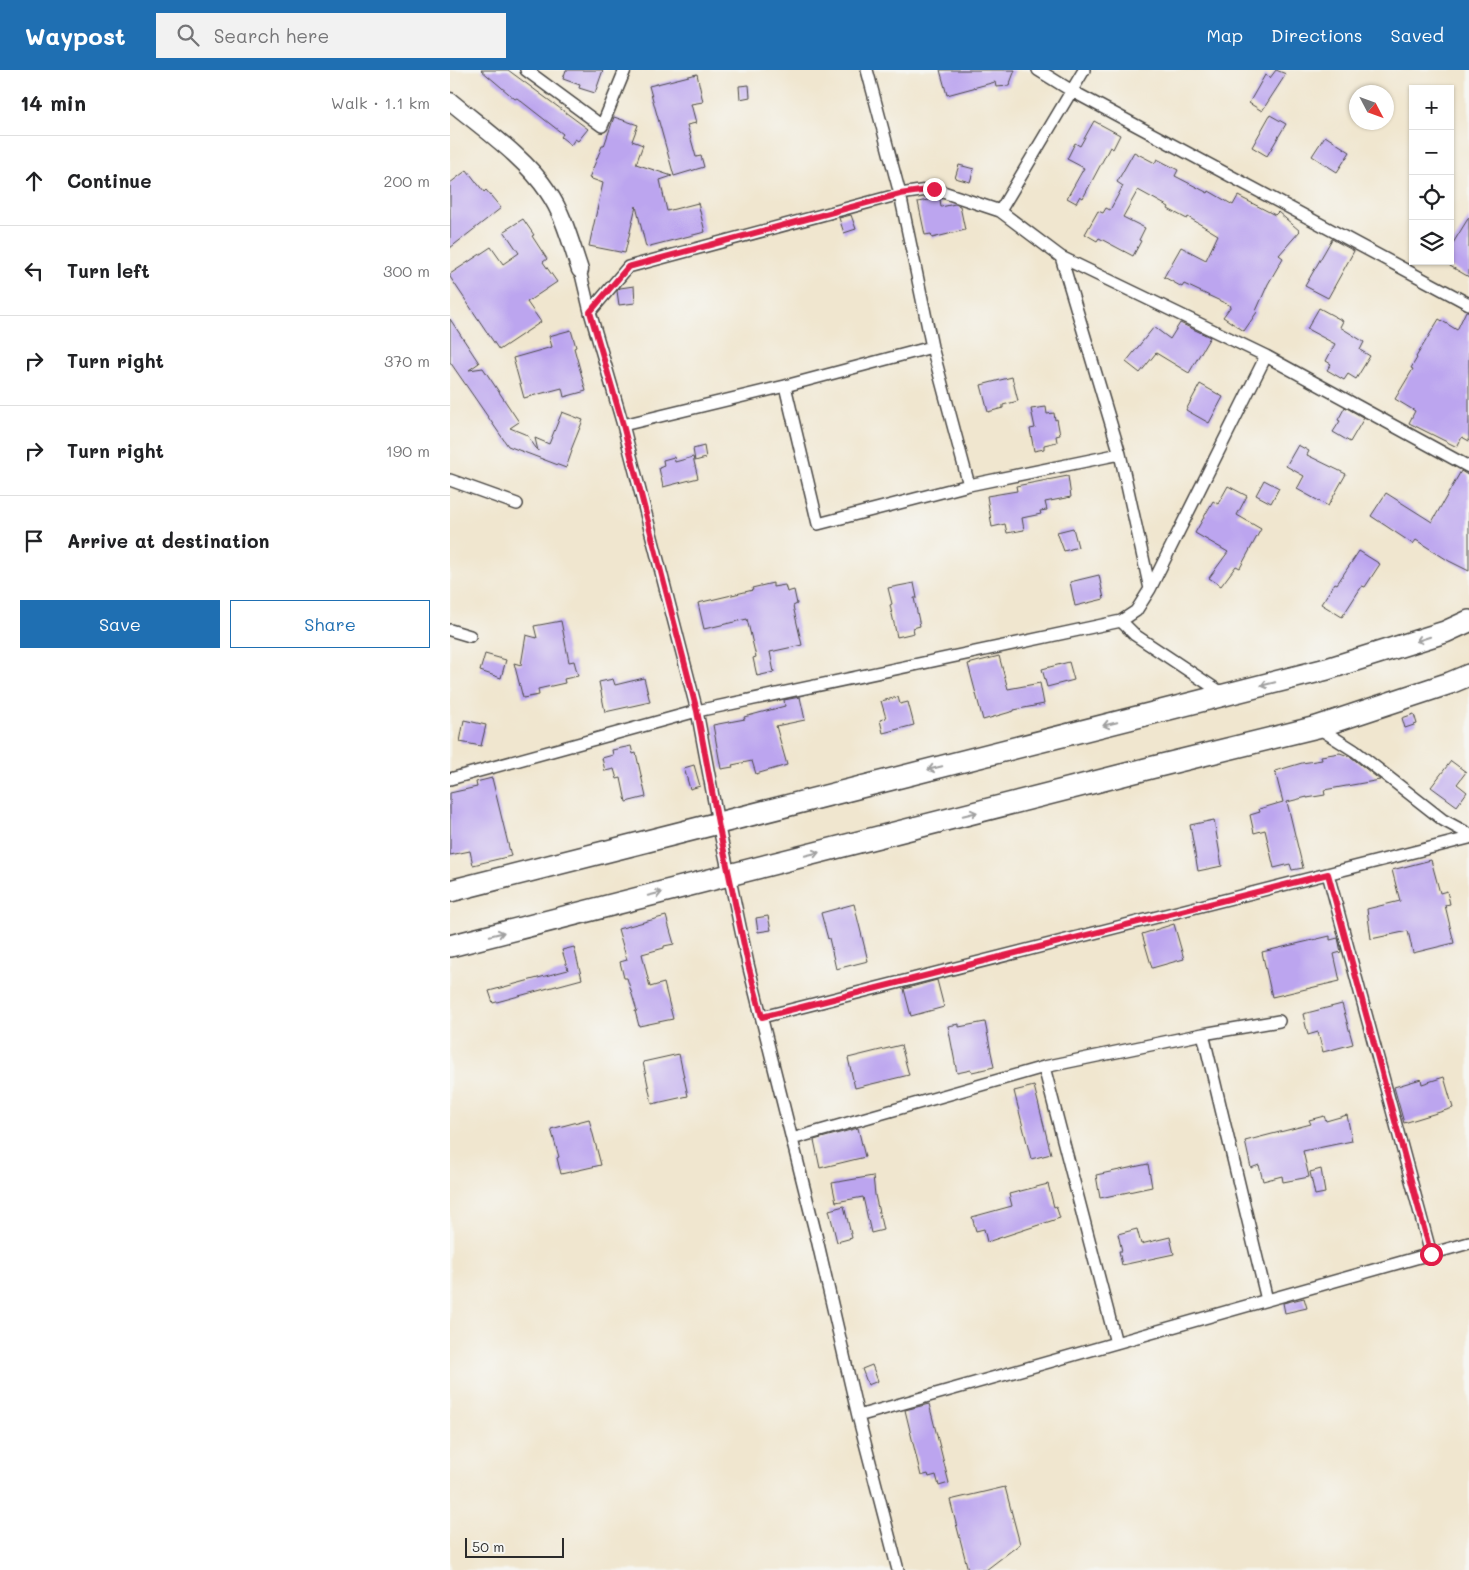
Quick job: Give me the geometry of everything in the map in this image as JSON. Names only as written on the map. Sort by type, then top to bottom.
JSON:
[{"type":"highway","points":[[450,891],[1327,670],[1445,632],[1469,620]]},
{"type":"highway","points":[[450,946],[1140,770],[1317,727],[1450,684],[1469,675]]},
{"type":"street","points":[[526,70],[602,126],[625,70]]},
{"type":"street","points":[[867,70],[900,194],[932,347],[969,485]]},
{"type":"street","points":[[1038,70],[1072,91],[1469,304]]},
{"type":"street","points":[[1000,211],[1084,70]]},
{"type":"street","points":[[450,101],[524,163],[548,192],[564,222],[580,270],[590,312],[623,425],[697,711],[729,875],[762,1017],[858,1416],[898,1570]]},
{"type":"street","points":[[590,312],[628,267],[900,194],[934,189],[1000,211],[1062,257],[1266,356],[1469,466]]},
{"type":"street","points":[[1062,257],[1120,454],[1150,589]]},
{"type":"street","points":[[623,425],[785,386],[932,347]]},
{"type":"street","points":[[450,778],[697,711],[1121,621],[1136,611],[1150,589],[1266,356]]},
{"type":"street","points":[[785,386],[818,524],[969,485],[1120,454]]},
{"type":"street","points":[[450,480],[517,504]]},
{"type":"street","points":[[1121,621],[1135,635],[1225,695]]},
{"type":"street","points":[[450,630],[470,636]]},
{"type":"street","points":[[1317,727],[1355,751],[1443,820],[1469,834]]},
{"type":"street","points":[[762,1017],[1469,838]]},
{"type":"street","points":[[1328,874],[1431,1254]]},
{"type":"street","points":[[792,1139],[1044,1067],[1203,1034],[1278,1021]]},
{"type":"street","points":[[1203,1034],[1267,1300]]},
{"type":"street","points":[[1044,1067],[1116,1343]]},
{"type":"street","points":[[858,1416],[1469,1243]]},
{"type":"building","points":[[481,70],[508,70],[588,129],[578,141],[575,139],[571,145],[561,137],[563,134],[517,98],[515,99]]},
{"type":"building","points":[[566,70],[603,70],[595,93],[579,88],[580,85],[563,79]]},
{"type":"building","points":[[940,70],[1015,70],[1009,86],[996,87],[995,82],[947,95]]},
{"type":"building","points":[[1276,70],[1286,74],[1262,111],[1249,103],[1265,75],[1270,78]]},
{"type":"building","points":[[697,74],[703,102],[691,104],[696,123],[687,125],[696,157],[701,156],[704,167],[674,176],[649,86]]},
{"type":"building","points":[[749,85],[750,97],[740,99],[739,86]]},
{"type":"building","points":[[1270,115],[1286,124],[1267,156],[1252,147]]},
{"type":"building","points":[[614,117],[638,125],[632,141],[643,145],[636,164],[672,176],[660,180],[667,211],[698,203],[705,232],[646,247],[636,206],[625,253],[589,246],[603,183],[589,178],[602,146],[604,146]]},
{"type":"building","points":[[1094,121],[1120,135],[1113,149],[1110,147],[1083,198],[1080,196],[1076,203],[1067,198],[1084,168],[1067,159],[1075,143],[1080,146]]},
{"type":"building","points":[[1325,136],[1350,152],[1337,172],[1312,156]]},
{"type":"building","points":[[1134,152],[1155,163],[1157,159],[1178,170],[1175,176],[1208,193],[1209,191],[1233,205],[1238,196],[1275,215],[1278,212],[1300,231],[1279,255],[1283,258],[1268,284],[1257,312],[1244,331],[1223,317],[1231,306],[1184,284],[1182,287],[1164,277],[1181,247],[1206,260],[1218,235],[1188,217],[1187,219],[1168,209],[1169,207],[1138,190],[1123,217],[1145,228],[1133,256],[1099,238],[1097,241],[1085,234],[1098,211],[1103,213],[1106,208],[1110,210],[1123,186],[1117,182]]},
{"type":"building","points":[[959,165],[974,169],[970,182],[955,178]]},
{"type":"building","points":[[467,170],[484,192],[486,190],[501,208],[450,248],[450,183]]},
{"type":"building","points":[[940,199],[941,207],[955,204],[960,206],[965,230],[932,238],[931,234],[925,235],[918,202]]},
{"type":"building","points":[[851,215],[856,229],[844,233],[839,218]]},
{"type":"building","points":[[1469,217],[1469,277],[1450,266],[1454,265],[1454,241]]},
{"type":"building","points":[[523,219],[547,259],[543,262],[557,282],[527,302],[541,322],[499,350],[450,277],[450,274],[491,247],[503,264],[519,253],[504,231]]},
{"type":"building","points":[[1332,239],[1354,251],[1328,298],[1305,286]]},
{"type":"building","points":[[634,286],[635,303],[619,305],[617,291],[620,288]]},
{"type":"building","points":[[1319,308],[1343,321],[1340,327],[1364,342],[1360,350],[1370,356],[1356,379],[1348,374],[1344,380],[1327,370],[1331,364],[1326,361],[1335,344],[1307,329]]},
{"type":"building","points":[[1466,311],[1469,311],[1469,441],[1462,437],[1457,447],[1409,423],[1415,411],[1395,399],[1413,369],[1411,368],[1416,357],[1439,319],[1457,330]]},
{"type":"building","points":[[450,319],[479,363],[469,370],[483,368],[519,422],[510,428],[527,435],[538,451],[535,438],[549,444],[562,412],[583,420],[566,468],[508,446],[450,362]]},
{"type":"building","points":[[1180,323],[1210,337],[1189,373],[1156,353],[1140,373],[1126,362],[1154,327],[1170,339]]},
{"type":"building","points":[[571,330],[586,391],[564,397],[562,388],[524,398],[513,358],[552,347],[549,336]]},
{"type":"building","points":[[1012,377],[1018,401],[988,412],[981,385]]},
{"type":"building","points":[[1200,384],[1223,397],[1209,423],[1186,410]]},
{"type":"building","points":[[1046,407],[1047,414],[1054,413],[1055,420],[1057,419],[1060,435],[1056,436],[1057,442],[1044,445],[1044,449],[1034,451],[1030,429],[1035,428],[1031,409]]},
{"type":"building","points":[[1345,407],[1364,418],[1350,442],[1333,432],[1340,421],[1338,420]]},
{"type":"building","points":[[1298,445],[1309,451],[1307,455],[1346,474],[1328,506],[1297,489],[1304,476],[1286,466]]},
{"type":"building","points":[[704,446],[706,458],[695,461],[693,449]]},
{"type":"building","points":[[674,457],[675,462],[693,457],[698,478],[663,487],[659,468],[664,466],[663,460]]},
{"type":"building","points":[[1461,471],[1469,476],[1469,571],[1416,540],[1413,544],[1371,516],[1386,493],[1432,522]]},
{"type":"building","points":[[1068,476],[1071,497],[1045,502],[1047,510],[1040,511],[1041,514],[1022,518],[1024,530],[1007,533],[1005,524],[992,527],[987,496],[1017,491],[1016,486]]},
{"type":"building","points":[[1264,480],[1279,488],[1271,503],[1256,495]]},
{"type":"building","points":[[1228,486],[1247,496],[1237,515],[1261,529],[1240,568],[1236,566],[1221,586],[1209,578],[1228,552],[1195,533],[1213,501],[1218,504]]},
{"type":"building","points":[[1073,528],[1078,547],[1064,551],[1057,532]]},
{"type":"building","points":[[1359,551],[1380,564],[1365,587],[1362,586],[1342,617],[1321,604]]},
{"type":"building","points":[[1099,575],[1104,599],[1075,606],[1070,582]]},
{"type":"building","points":[[773,583],[773,587],[785,585],[787,592],[794,590],[797,604],[793,606],[802,645],[770,652],[774,672],[757,676],[753,658],[756,657],[747,619],[704,629],[698,603],[753,590],[752,588]]},
{"type":"building","points":[[914,583],[917,598],[914,598],[920,626],[913,628],[914,633],[897,637],[888,588]]},
{"type":"building","points":[[561,621],[569,662],[574,661],[578,676],[564,679],[565,683],[538,689],[539,695],[523,698],[514,663],[521,665],[526,635],[537,638],[534,626]]},
{"type":"building","points":[[485,654],[506,660],[501,678],[480,671]]},
{"type":"building","points":[[999,656],[1008,689],[1040,683],[1044,704],[1014,710],[983,720],[968,664]]},
{"type":"building","points":[[1069,662],[1074,680],[1047,687],[1042,669]]},
{"type":"building","points":[[644,678],[650,702],[605,712],[599,682],[613,679],[615,685]]},
{"type":"building","points":[[800,697],[805,720],[776,726],[787,765],[756,774],[752,761],[721,769],[713,725],[745,719],[744,717],[785,706],[784,700]]},
{"type":"building","points":[[898,697],[900,704],[908,702],[914,725],[883,733],[880,720],[886,718],[881,701]]},
{"type":"building","points":[[1414,714],[1417,724],[1405,728],[1402,718]]},
{"type":"building","points":[[464,720],[486,725],[481,746],[460,742]]},
{"type":"building","points":[[631,746],[633,754],[636,753],[646,797],[626,802],[621,778],[617,779],[614,769],[605,771],[602,758],[613,755],[612,750]]},
{"type":"building","points":[[1340,753],[1351,757],[1380,780],[1324,790],[1325,795],[1287,802],[1303,868],[1292,870],[1290,864],[1274,868],[1265,830],[1254,833],[1250,815],[1260,812],[1259,809],[1283,802],[1275,771],[1302,763],[1322,760],[1321,756]]},
{"type":"building","points":[[1451,761],[1466,772],[1457,784],[1467,792],[1457,806],[1431,787]]},
{"type":"building","points":[[694,765],[700,786],[690,789],[684,768]]},
{"type":"building","points":[[492,778],[511,856],[473,865],[470,851],[450,855],[450,793],[477,787],[476,782]]},
{"type":"building","points":[[1214,820],[1222,866],[1198,871],[1190,825]]},
{"type":"building","points":[[1431,860],[1440,893],[1447,891],[1450,904],[1445,905],[1454,943],[1413,953],[1408,931],[1371,939],[1367,909],[1400,901],[1392,870]]},
{"type":"building","points":[[854,904],[868,961],[836,969],[821,913]]},
{"type":"building","points":[[666,916],[674,944],[642,954],[650,987],[664,983],[673,1019],[639,1026],[635,1011],[637,1011],[620,962],[627,960],[618,929]]},
{"type":"building","points":[[768,916],[771,930],[758,932],[756,918]]},
{"type":"building","points":[[1174,924],[1184,959],[1152,968],[1142,934]]},
{"type":"building","points":[[1330,936],[1330,940],[1338,938],[1341,952],[1334,954],[1340,981],[1272,997],[1262,952]]},
{"type":"building","points":[[574,947],[582,979],[493,1003],[489,991],[568,970],[562,950]]},
{"type":"building","points":[[937,980],[944,1007],[911,1016],[904,989]]},
{"type":"building","points":[[1342,1004],[1353,1044],[1323,1052],[1318,1032],[1308,1035],[1303,1014]]},
{"type":"building","points":[[985,1022],[994,1067],[957,1073],[948,1026],[959,1024],[959,1027]]},
{"type":"building","points":[[901,1045],[909,1075],[855,1088],[848,1058]]},
{"type":"building","points":[[679,1054],[688,1096],[652,1104],[643,1062]]},
{"type":"building","points":[[1444,1077],[1453,1108],[1404,1123],[1394,1087],[1421,1079],[1422,1084]]},
{"type":"building","points":[[1034,1086],[1051,1154],[1031,1159],[1014,1091]]},
{"type":"building","points":[[1347,1115],[1352,1141],[1303,1151],[1309,1177],[1283,1182],[1282,1176],[1263,1181],[1259,1165],[1251,1168],[1245,1141],[1311,1124],[1309,1120],[1324,1116],[1326,1121]]},
{"type":"building","points":[[589,1119],[601,1165],[561,1174],[557,1158],[559,1157],[551,1129]]},
{"type":"building","points":[[858,1128],[865,1157],[820,1168],[814,1140]]},
{"type":"building","points":[[1148,1164],[1152,1187],[1100,1198],[1096,1175]]},
{"type":"building","points":[[1321,1169],[1325,1193],[1315,1195],[1310,1172]]},
{"type":"building","points":[[873,1176],[883,1230],[871,1233],[863,1197],[836,1202],[832,1183]]},
{"type":"building","points":[[1048,1184],[1054,1207],[1056,1206],[1060,1218],[987,1242],[984,1229],[976,1231],[972,1217],[1012,1206],[1009,1194]]},
{"type":"building","points":[[844,1206],[852,1238],[837,1242],[829,1210]]},
{"type":"building","points":[[1137,1229],[1141,1244],[1170,1237],[1174,1254],[1122,1265],[1119,1251],[1122,1251],[1118,1234]]},
{"type":"building","points":[[1304,1298],[1307,1308],[1285,1313],[1283,1303]]},
{"type":"building","points":[[872,1365],[878,1381],[868,1385],[862,1369]]},
{"type":"building","points":[[929,1404],[949,1483],[939,1486],[936,1475],[929,1477],[928,1474],[921,1476],[905,1410]]},
{"type":"building","points":[[1005,1487],[1020,1544],[986,1570],[968,1570],[950,1500]]},
{"type":"route","points":[[934,189],[900,194],[628,267],[590,312],[623,425],[697,711],[718,823],[748,964],[762,1017],[1328,874],[1431,1254]]}]
